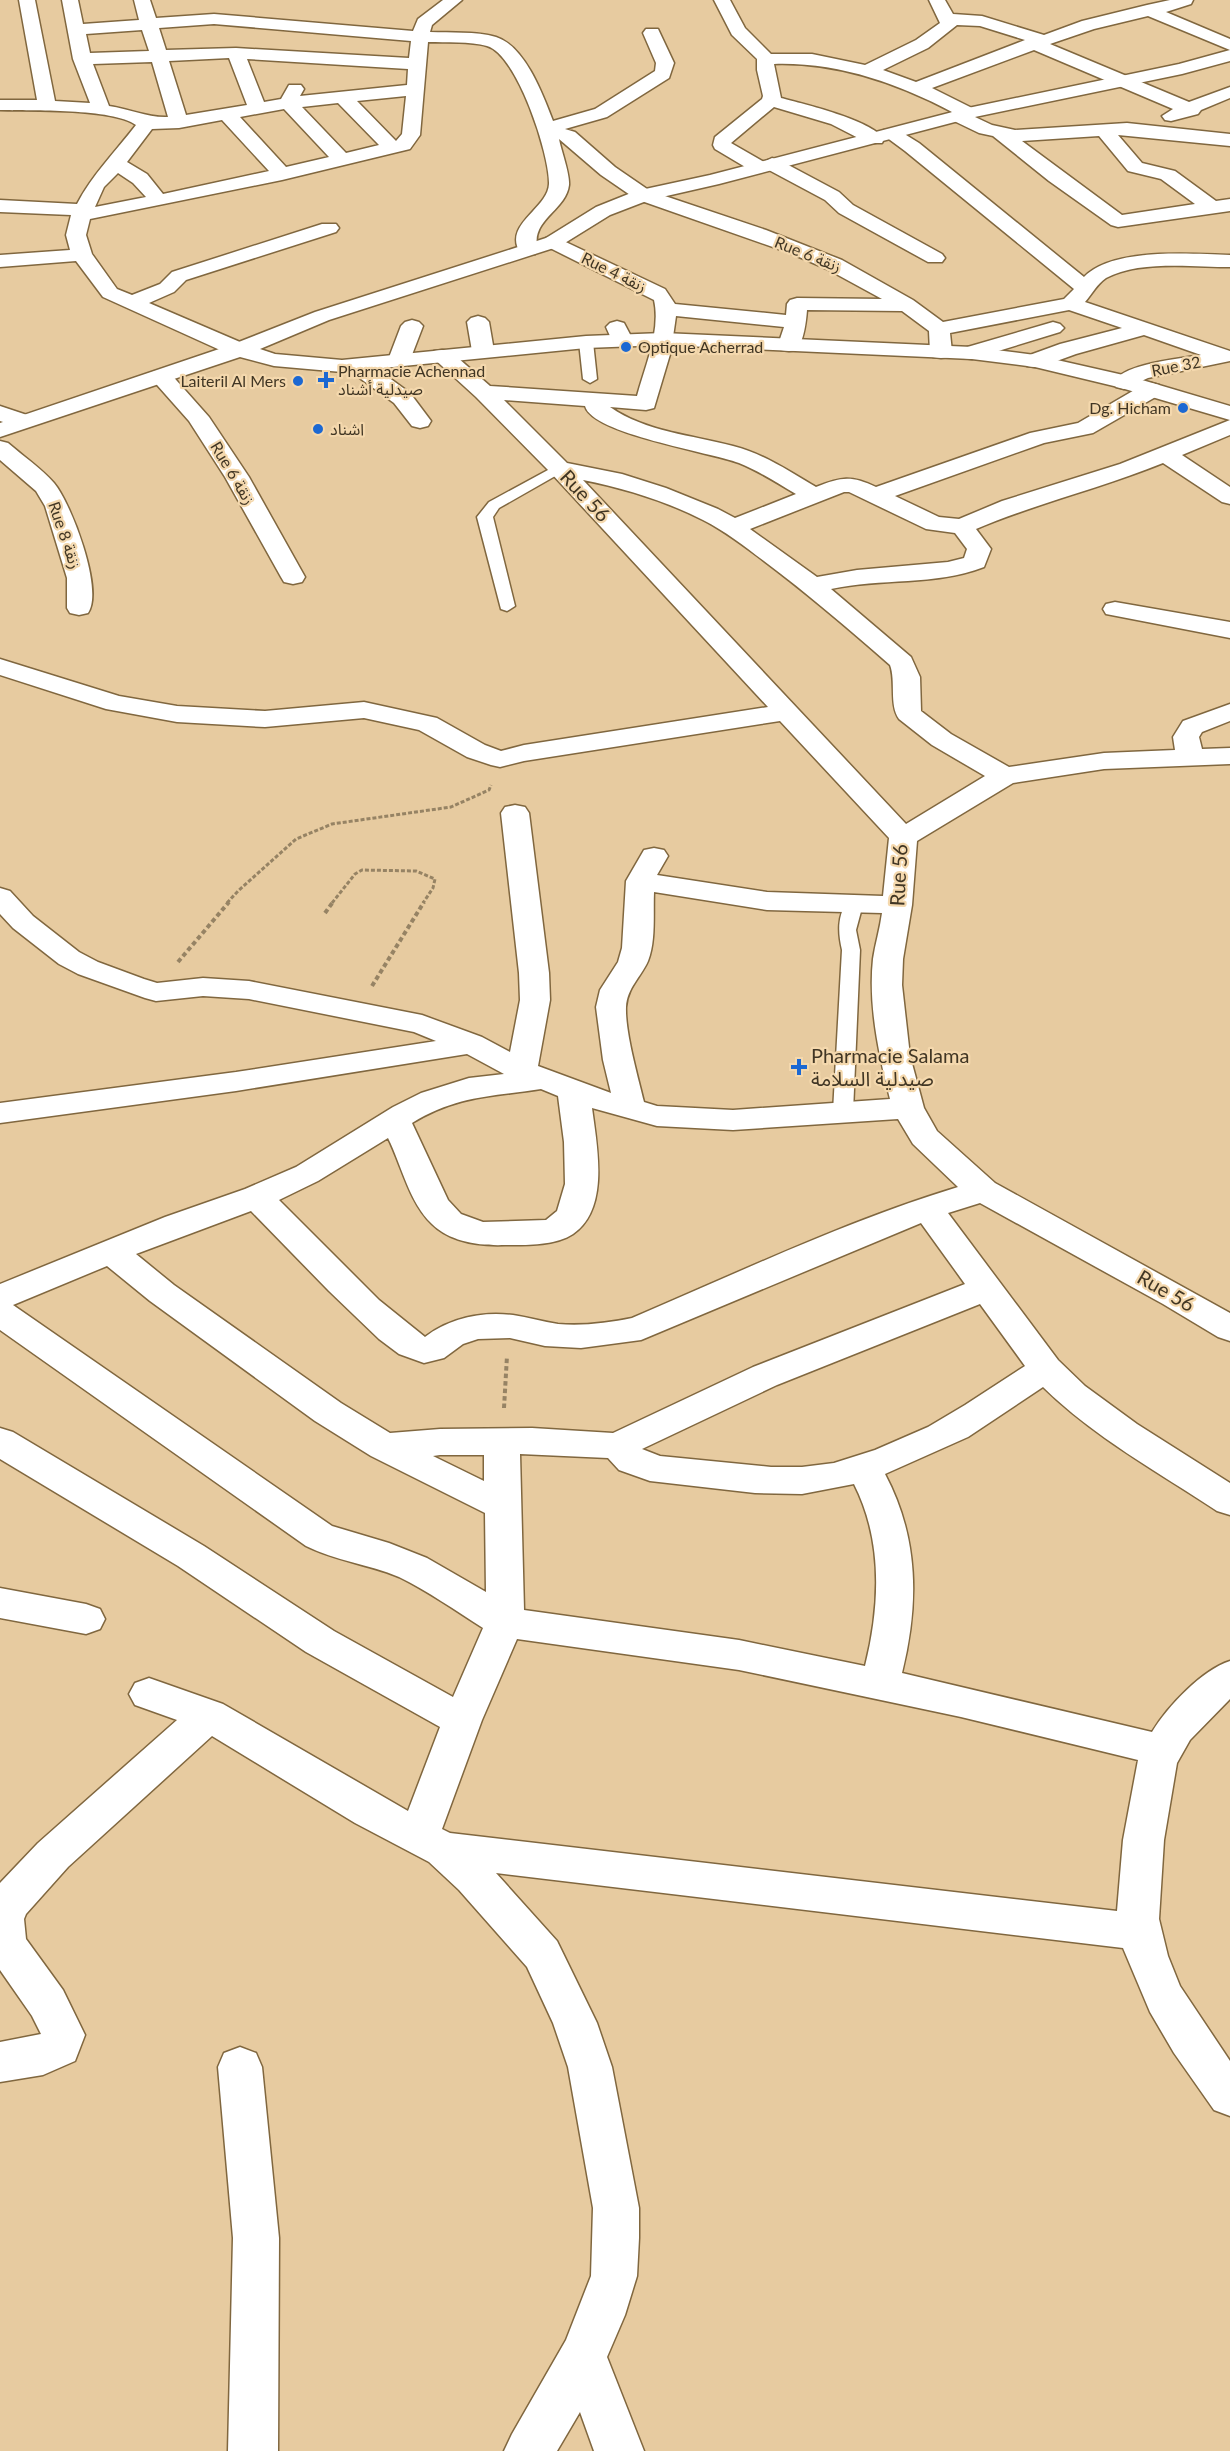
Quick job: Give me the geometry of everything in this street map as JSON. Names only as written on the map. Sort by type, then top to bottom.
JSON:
[{"type":"street","points":[[27,0],[46,107]]},
{"type":"street","points":[[70,0],[82,59],[102,110]]},
{"type":"street","points":[[142,0],[179,122]]},
{"type":"street","points":[[0,206],[82,213],[158,201],[403,145],[411,135],[420,36],[424,23],[454,0]]},
{"type":"street","points":[[722,0],[738,31],[761,51],[766,59],[764,68],[774,93],[771,101],[722,141],[724,148],[832,196],[846,209],[934,258]]},
{"type":"street","points":[[865,72],[922,44],[949,24],[937,0]]},
{"type":"street","points":[[915,88],[974,68],[1037,42],[1105,20],[1185,0]]},
{"type":"street","points":[[1147,10],[1230,45]]},
{"type":"street","points":[[75,30],[214,19],[492,41],[500,44],[506,49],[535,95],[547,128],[559,185],[527,232],[525,240],[528,250]]},
{"type":"street","points":[[948,19],[982,21],[1037,42],[1192,110]]},
{"type":"street","points":[[547,128],[601,113],[629,98],[636,88],[663,74],[665,63],[652,33]]},
{"type":"street","points":[[82,59],[236,53],[417,64]]},
{"type":"street","points":[[236,53],[258,109]]},
{"type":"street","points":[[0,430],[238,350],[322,315],[467,267],[553,242],[603,211],[643,195],[712,180],[963,115],[1182,69],[1230,56]]},
{"type":"street","points":[[288,103],[310,58]]},
{"type":"street","points":[[766,59],[812,59],[865,72],[915,88],[1001,134],[1118,221],[1221,207]]},
{"type":"street","points":[[626,70],[636,88]]},
{"type":"street","points":[[415,90],[288,103],[179,122],[146,124],[115,165],[96,185],[82,213],[76,235],[82,255],[110,293],[238,350],[274,360],[324,365],[358,358],[399,360],[483,351],[549,337],[586,342],[620,334],[663,339],[972,354],[1035,362],[1124,382],[1230,413]]},
{"type":"street","points":[[1127,129],[1192,110],[1229,93]]},
{"type":"street","points":[[343,98],[392,148]]},
{"type":"street","points":[[771,101],[830,117],[912,147],[1086,289]]},
{"type":"street","points":[[288,103],[342,160]]},
{"type":"street","points":[[0,105],[102,110],[132,114],[144,120],[146,124]]},
{"type":"street","points":[[226,114],[282,174]]},
{"type":"street","points":[[1165,118],[1230,128]]},
{"type":"street","name":"Rue 6 زنقة","points":[[547,128],[568,136],[608,171],[643,195],[803,250],[841,266],[910,305],[939,329]]},
{"type":"street","points":[[1001,134],[1038,136],[1127,129],[1230,140]]},
{"type":"street","points":[[1104,130],[1135,167],[1168,175],[1221,207]]},
{"type":"street","points":[[115,165],[126,168],[150,189],[158,201]]},
{"type":"street","points":[[132,302],[167,288],[179,276],[328,228]]},
{"type":"street","name":"Rue 4 زنقة","points":[[553,242],[658,293],[665,301],[663,339],[646,403]]},
{"type":"street","points":[[0,261],[82,255]]},
{"type":"street","points":[[941,352],[939,329],[1070,304],[1078,300],[1092,279],[1112,268],[1161,261],[1230,261]]},
{"type":"street","points":[[789,345],[796,322],[796,304],[910,305]]},
{"type":"street","points":[[1070,304],[1227,356]]},
{"type":"street","points":[[666,309],[796,322]]},
{"type":"street","points":[[972,354],[1010,340],[1102,316]]},
{"type":"street","points":[[478,322],[483,351]]},
{"type":"street","points":[[399,360],[412,326]]},
{"type":"street","points":[[1035,362],[1068,349],[1142,329]]},
{"type":"street","name":"Rue 56","points":[[442,356],[484,393],[559,468],[903,837],[898,905],[888,959],[887,984],[895,1056],[908,1108],[924,1137],[942,1156],[983,1191],[1115,1262],[1230,1329]]},
{"type":"street","name":"Rue 32","points":[[1124,382],[1141,373],[1227,356]]},
{"type":"street","points":[[358,358],[402,398],[420,421]]},
{"type":"street","name":"Rue 6 زنقة","points":[[161,377],[198,417],[237,477],[292,578]]},
{"type":"street","points":[[875,495],[1030,441],[1085,428],[1151,390]]},
{"type":"street","points":[[484,393],[646,403]]},
{"type":"street","points":[[597,400],[596,408],[629,425],[746,457],[813,495]]},
{"type":"street","points":[[629,425],[646,403]]},
{"type":"street","points":[[0,413],[22,421]]},
{"type":"street","points":[[733,527],[847,484],[934,524],[962,526],[1010,506],[1165,454],[1230,427]]},
{"type":"street","name":"Rue 8 زنقة","points":[[0,448],[45,488],[57,506],[79,578],[79,608]]},
{"type":"street","points":[[1165,454],[1230,497]]},
{"type":"street","points":[[559,468],[614,479],[658,493],[710,514],[733,527],[813,586],[902,662],[907,677],[908,713],[926,730],[947,745],[1005,776]]},
{"type":"street","points":[[813,586],[872,575],[960,569],[975,562],[979,549],[962,526]]},
{"type":"street","points":[[1115,609],[1230,630]]},
{"type":"street","points":[[0,667],[115,703],[177,714],[265,719],[364,710],[390,714],[428,724],[476,752],[500,759],[524,753],[787,712]]},
{"type":"street","points":[[1190,757],[1186,737],[1192,727],[1230,712]]},
{"type":"street","points":[[903,837],[1005,776],[1104,761],[1230,756]]},
{"type":"street","points":[[395,1122],[434,1206],[447,1221],[465,1231],[504,1234],[550,1230],[559,1228],[570,1219],[580,1191],[581,1152],[548,1080],[535,1000],[534,973],[515,813]]},
{"type":"street","points":[[630,1109],[618,1059],[611,1007],[615,990],[633,962],[637,948],[647,869],[767,901],[898,905]]},
{"type":"street","points":[[0,897],[31,929],[69,958],[88,968],[156,992],[203,987],[228,988],[281,995],[422,1024],[548,1080],[630,1109],[657,1116],[693,1120],[733,1120],[908,1108]]},
{"type":"street","points":[[0,1113],[232,1083],[471,1044]]},
{"type":"street","points":[[0,1297],[177,1225],[257,1197],[308,1174],[417,1107],[469,1088],[508,1082],[548,1080]]},
{"type":"street","points":[[257,1197],[333,1276],[409,1346],[416,1350],[430,1350],[456,1332],[508,1326],[556,1335],[609,1335],[631,1330],[671,1316],[780,1266],[927,1208],[983,1191]]},
{"type":"street","points":[[927,1208],[1046,1369],[1073,1395],[1124,1433],[1230,1501]]},
{"type":"street","points":[[112,1253],[181,1307],[328,1412],[384,1447],[501,1505]]},
{"type":"street","points":[[384,1447],[440,1442],[532,1441],[618,1446],[647,1430],[754,1381],[985,1289]]},
{"type":"street","points":[[0,1313],[319,1536],[329,1541],[376,1553],[414,1568],[505,1622],[740,1655],[880,1683],[1161,1750]]},
{"type":"street","points":[[618,1446],[627,1459],[635,1464],[751,1478],[817,1480],[863,1467],[915,1447],[955,1428],[1019,1384],[1046,1369]]},
{"type":"street","points":[[0,1441],[96,1502],[153,1533],[230,1580],[299,1628],[361,1666],[462,1720]]},
{"type":"street","points":[[431,1844],[462,1720],[505,1622],[501,1505],[502,1442]]},
{"type":"street","points":[[863,1467],[882,1503],[893,1545],[896,1611],[880,1683]]},
{"type":"street","points":[[0,1603],[86,1619]]},
{"type":"street","points":[[1230,1676],[1183,1720],[1161,1750],[1149,1795],[1144,1838],[1139,1932],[1149,1961],[1174,2014],[1201,2057],[1230,2096]]},
{"type":"street","points":[[149,1694],[209,1715],[324,1785],[431,1844],[474,1878],[542,1954],[575,2023],[590,2067],[616,2208],[616,2238],[614,2276],[583,2357],[529,2451]]},
{"type":"street","points":[[0,2062],[50,2053],[59,2047],[63,2035],[48,2003],[7,1946],[3,1932],[3,1919],[8,1906],[16,1894],[53,1855],[209,1715]]},
{"type":"street","points":[[431,1844],[1139,1932]]},
{"type":"street","points":[[240,2067],[256,2238],[253,2451]]},
{"type":"street","points":[[583,2357],[619,2451]]},
{"type":"lane","points":[[586,342],[590,379]]},
{"type":"lane","points":[[507,606],[485,517],[494,505],[559,468]]},
{"type":"lane","points":[[843,1112],[851,950],[847,930],[855,904]]},
{"type":"path","points":[[156,992],[186,951],[238,891],[296,839],[332,825],[451,807],[489,790],[500,759]]},
{"type":"path","points":[[325,913],[355,874],[362,870],[416,871],[435,879],[433,888],[358,1010]]},
{"type":"path","points":[[502,1442],[508,1326]]},
{"type":"place","name":"Optique Acherrad","points":[[626,347]]},
{"type":"place","name":"Pharmacie Achennad صيدلية أشناد","points":[[326,380]]},
{"type":"place","name":"Laiteril Al Mers","points":[[298,381]]},
{"type":"place","name":"Dg. Hicham","points":[[1183,408]]},
{"type":"place","name":"اشناد","points":[[318,429]]},
{"type":"place","name":"Pharmacie Salama صيدلية السلامة","points":[[799,1067]]}]
